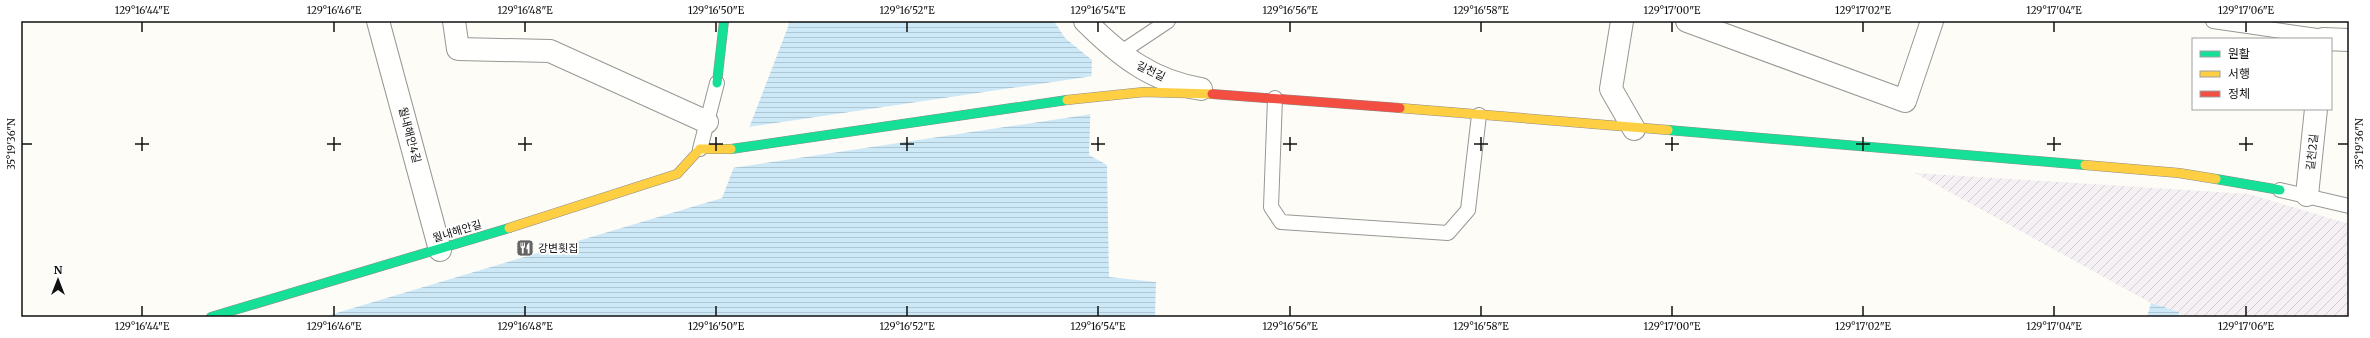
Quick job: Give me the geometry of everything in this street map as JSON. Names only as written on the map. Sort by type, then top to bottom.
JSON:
[{"type":"street","name":"월내해안4길","points":[[378,21],[440,250]]},
{"type":"street","points":[[454,21],[458,49],[550,50],[707,122]]},
{"type":"street","points":[[717,83],[724,21]]},
{"type":"street","name":"길천길","points":[[1085,21],[1120,53],[1143,70],[1184,86],[1230,94]]},
{"type":"street","points":[[1622,21],[1611,89],[1634,129]]},
{"type":"street","points":[[1687,21],[1906,101],[1932,21]]},
{"type":"street","points":[[2324,32],[2349,40]]},
{"type":"street","points":[[700,149],[725,150],[1103,95],[1144,92],[1230,94],[1634,129],[2179,173],[2280,190]]},
{"type":"street","name":"길천2길","points":[[2307,195],[2316,110]]},
{"type":"street","name":"월내해안길","points":[[211,317],[440,250],[676,174],[700,149]]},
{"type":"lane","points":[[1120,53],[1168,21]]},
{"type":"lane","points":[[2213,21],[2324,32]]},
{"type":"lane","points":[[700,149],[717,83]]},
{"type":"lane","points":[[1275,98],[1271,207],[1280,222],[1448,233],[1468,210],[1479,115]]},
{"type":"lane","points":[[2280,190],[2307,195],[2349,206]]},
{"type":"shaded area","points":[[1915,173],[2249,194],[2349,224],[2349,317],[2178,317],[2179,312],[2151,303]]},
{"type":"water","points":[[789,21],[1054,21],[1065,38],[1092,60],[1089,155],[1107,165],[1109,277],[1156,282],[1155,317],[323,317],[722,198]]},
{"type":"water","points":[[2151,303],[2179,312],[2178,317],[2147,317]]},
{"type":"pier","points":[[1093,76],[1092,114],[732,168],[748,127]]},
{"type":"traffic: fast","points":[[717,83],[724,21]]},
{"type":"traffic: fast","points":[[731,149],[1067,100]]},
{"type":"traffic: fast","points":[[1668,130],[2085,165]]},
{"type":"traffic: fast","points":[[2216,179],[2280,190]]},
{"type":"traffic: fast","points":[[211,317],[509,228]]},
{"type":"traffic: slow","points":[[1067,100],[1144,92],[1212,94]]},
{"type":"traffic: slow","points":[[1400,108],[1668,130]]},
{"type":"traffic: slow","points":[[509,228],[677,174],[700,149],[731,149]]},
{"type":"traffic: slow","points":[[2085,165],[2179,173],[2216,179]]},
{"type":"traffic: jam","points":[[1212,94],[1400,108]]},
{"type":"place","name":"강변횟집","points":[[525,248]]}]
